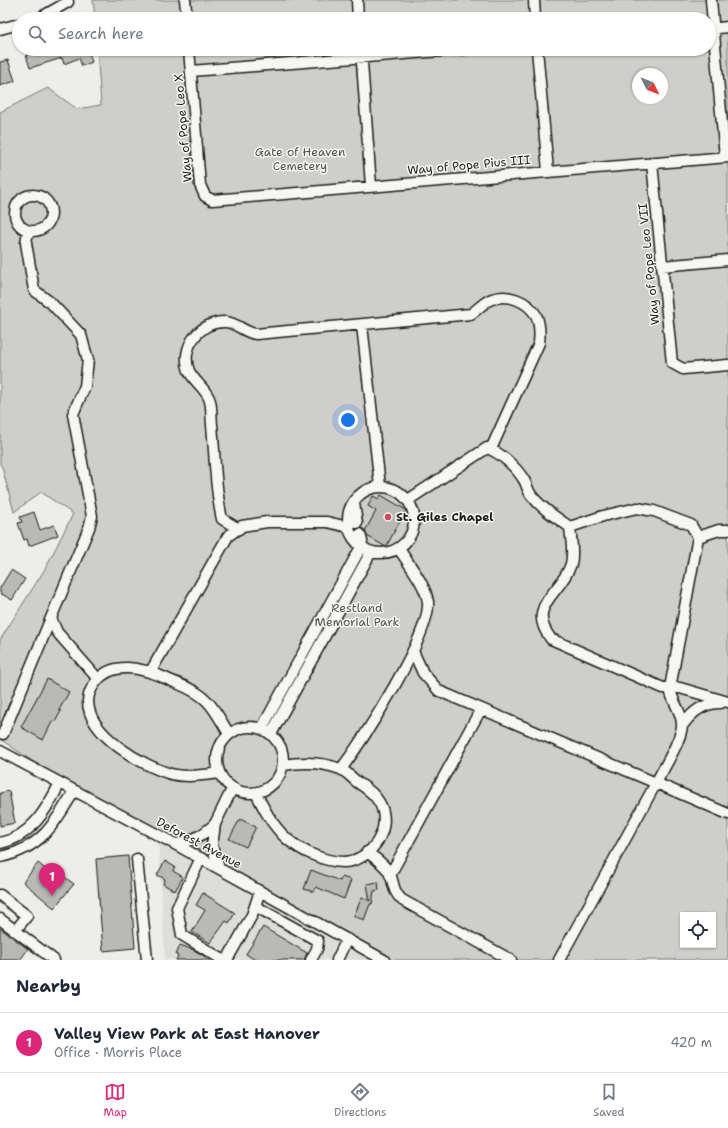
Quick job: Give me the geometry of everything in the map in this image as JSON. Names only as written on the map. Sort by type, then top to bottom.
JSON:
[{"type":"street","points":[[185,0],[186,12]]},
{"type":"street","points":[[357,0],[358,12]]},
{"type":"street","points":[[534,0],[535,12]]},
{"type":"street","points":[[711,0],[711,12]]},
{"type":"street","points":[[50,12],[68,2]]},
{"type":"street","points":[[0,30],[12,26]]},
{"type":"street","points":[[716,28],[728,27]]},
{"type":"street","name":"Way of Pope Leo X","points":[[190,56],[200,185],[204,196],[212,200]]},
{"type":"street","points":[[191,72],[342,56]]},
{"type":"street","points":[[361,56],[371,186]]},
{"type":"street","points":[[538,56],[548,171]]},
{"type":"street","points":[[714,56],[726,157]]},
{"type":"street","name":"Way of Pope Pius III","points":[[212,200],[726,157]]},
{"type":"street","name":"Way of Pope Leo VII","points":[[652,163],[672,363],[682,369],[728,365]]},
{"type":"street","points":[[3,734],[89,528],[92,516],[73,414],[85,386],[88,360],[81,335],[52,303],[34,290],[26,243],[28,231]]},
{"type":"street","points":[[662,266],[728,260]]},
{"type":"street","points":[[239,529],[222,519],[210,400],[189,371],[187,358],[189,346],[195,335],[204,327],[216,322],[227,322],[240,327],[248,333],[256,334],[471,314],[491,299],[506,296],[522,301],[536,315],[540,331],[539,343],[492,449]]},
{"type":"street","points":[[362,325],[380,486]]},
{"type":"street","points":[[408,500],[480,450],[487,448],[492,449],[508,462],[524,480],[531,495],[540,505],[570,527]]},
{"type":"street","points":[[380,486],[389,487],[399,492],[408,500],[413,510],[415,521],[410,537],[399,549],[389,553],[371,552],[361,547],[352,537],[352,525],[347,516],[354,501],[366,490],[380,486]]},
{"type":"street","points":[[570,527],[603,516],[637,508],[654,511],[691,525],[698,537],[670,688],[671,697],[680,715],[682,726]]},
{"type":"street","points":[[151,672],[228,536],[242,526],[267,522],[327,522],[352,525]]},
{"type":"street","points":[[570,527],[571,563],[564,581],[547,600],[541,612],[542,628],[551,639],[663,688],[680,688],[728,702]]},
{"type":"street","points":[[698,537],[720,530],[728,530]]},
{"type":"street","points":[[262,728],[361,547],[362,541],[360,534]]},
{"type":"street","points":[[342,769],[377,716],[413,651],[424,624],[428,602],[420,581],[399,549]]},
{"type":"street","points":[[271,734],[371,552]]},
{"type":"street","points":[[51,618],[57,632],[98,679]]},
{"type":"street","points":[[413,651],[423,673],[439,691],[728,814]]},
{"type":"street","points":[[219,773],[198,776],[172,774],[149,766],[112,741],[99,728],[93,718],[88,701],[92,686],[104,672],[117,667],[151,672],[197,693],[207,700],[229,734]]},
{"type":"street","points":[[559,960],[675,747],[682,726],[689,716],[704,706],[712,703],[728,702]]},
{"type":"street","points":[[390,875],[481,709]]},
{"type":"street","points":[[250,726],[262,728],[271,734],[282,748],[283,765],[280,776],[264,791],[256,793],[242,793],[232,789],[224,782],[219,773],[216,762],[217,752],[222,742],[229,734],[239,728],[250,726]]},
{"type":"street","name":"Deforest Avenue","points":[[0,751],[176,844],[384,960]]},
{"type":"street","points":[[256,793],[275,826],[287,839],[303,850],[327,860],[346,862],[367,852],[376,845],[384,830],[384,818],[380,802],[365,788],[342,769],[315,764],[293,763],[283,765]]},
{"type":"street","points":[[0,843],[16,837],[35,823],[44,814],[60,783]]},
{"type":"street","points":[[219,868],[212,846],[215,824],[232,789]]},
{"type":"street","points":[[0,856],[22,850],[43,836],[54,824],[74,791]]},
{"type":"street","points":[[176,844],[193,840],[204,834],[215,824]]},
{"type":"street","points":[[367,852],[383,864],[390,875],[394,892],[402,900],[511,960]]},
{"type":"street","points":[[201,858],[177,908],[182,935],[222,960]]},
{"type":"street","points":[[137,859],[148,960]]},
{"type":"street","points":[[227,960],[252,915],[260,891]]},
{"type":"street","points":[[0,895],[27,916],[15,931]]},
{"type":"street","points":[[255,906],[318,941],[317,949],[311,960]]},
{"type":"street","points":[[0,919],[50,959]]},
{"type":"street","points":[[337,960],[348,939]]},
{"type":"shaded area","points":[[158,835],[382,960],[165,960]]},
{"type":"green space","name":"Restland Memorial Park","points":[[93,0],[728,0],[728,960],[382,960],[82,795],[0,739],[0,640],[45,569],[73,514],[41,492],[14,512],[0,464],[0,112],[48,88],[77,109],[101,105],[98,56],[716,56],[716,12],[94,12]]},
{"type":"building","points":[[26,56],[90,56],[92,62],[82,66],[79,58],[64,64],[62,58],[30,68]]},
{"type":"building","points":[[8,60],[15,81],[0,86],[0,62]]},
{"type":"building","name":"St. Giles Chapel","points":[[381,495],[406,510],[386,547],[367,536],[365,531],[376,511],[368,506],[373,496],[379,499]]},
{"type":"building","points":[[34,512],[40,530],[54,525],[58,535],[29,546],[27,539],[24,540],[18,523],[22,522],[20,517]]},
{"type":"building","points":[[11,570],[25,579],[12,600],[0,593],[0,588]]},
{"type":"building","points":[[47,679],[69,692],[59,710],[61,711],[55,722],[53,720],[43,740],[21,727]]},
{"type":"building","points":[[9,791],[15,823],[0,826],[0,793]]},
{"type":"building","points":[[240,819],[256,827],[246,847],[229,839]]},
{"type":"building","points":[[128,856],[135,948],[103,951],[96,859]]},
{"type":"building","points":[[165,861],[175,867],[173,871],[183,877],[175,891],[163,884],[165,879],[157,875]]},
{"type":"building","points":[[38,863],[54,876],[58,872],[74,884],[54,908],[23,882]]},
{"type":"building","points":[[311,870],[340,881],[342,877],[351,880],[344,899],[316,887],[314,892],[304,889]]},
{"type":"building","points":[[378,882],[379,890],[374,891],[372,904],[370,904],[364,920],[354,916],[362,897],[370,901],[367,884]]},
{"type":"building","points":[[203,893],[235,913],[229,923],[226,921],[210,943],[192,932],[205,910],[196,905]]},
{"type":"building","points":[[263,927],[307,953],[304,960],[255,960],[246,954]]},
{"type":"building","points":[[0,928],[28,949],[20,960],[0,960]]},
{"type":"building","points":[[180,945],[194,950],[211,960],[176,960],[178,956],[176,955]]},
{"type":"place","name":"St. Giles Chapel","points":[[388,517]]},
{"type":"place","name":"Valley View Park at East Hanover","points":[[52,896]]},
{"type":"park label","name":"Gate of Heaven Cemetery","points":[[300,159]]}]
